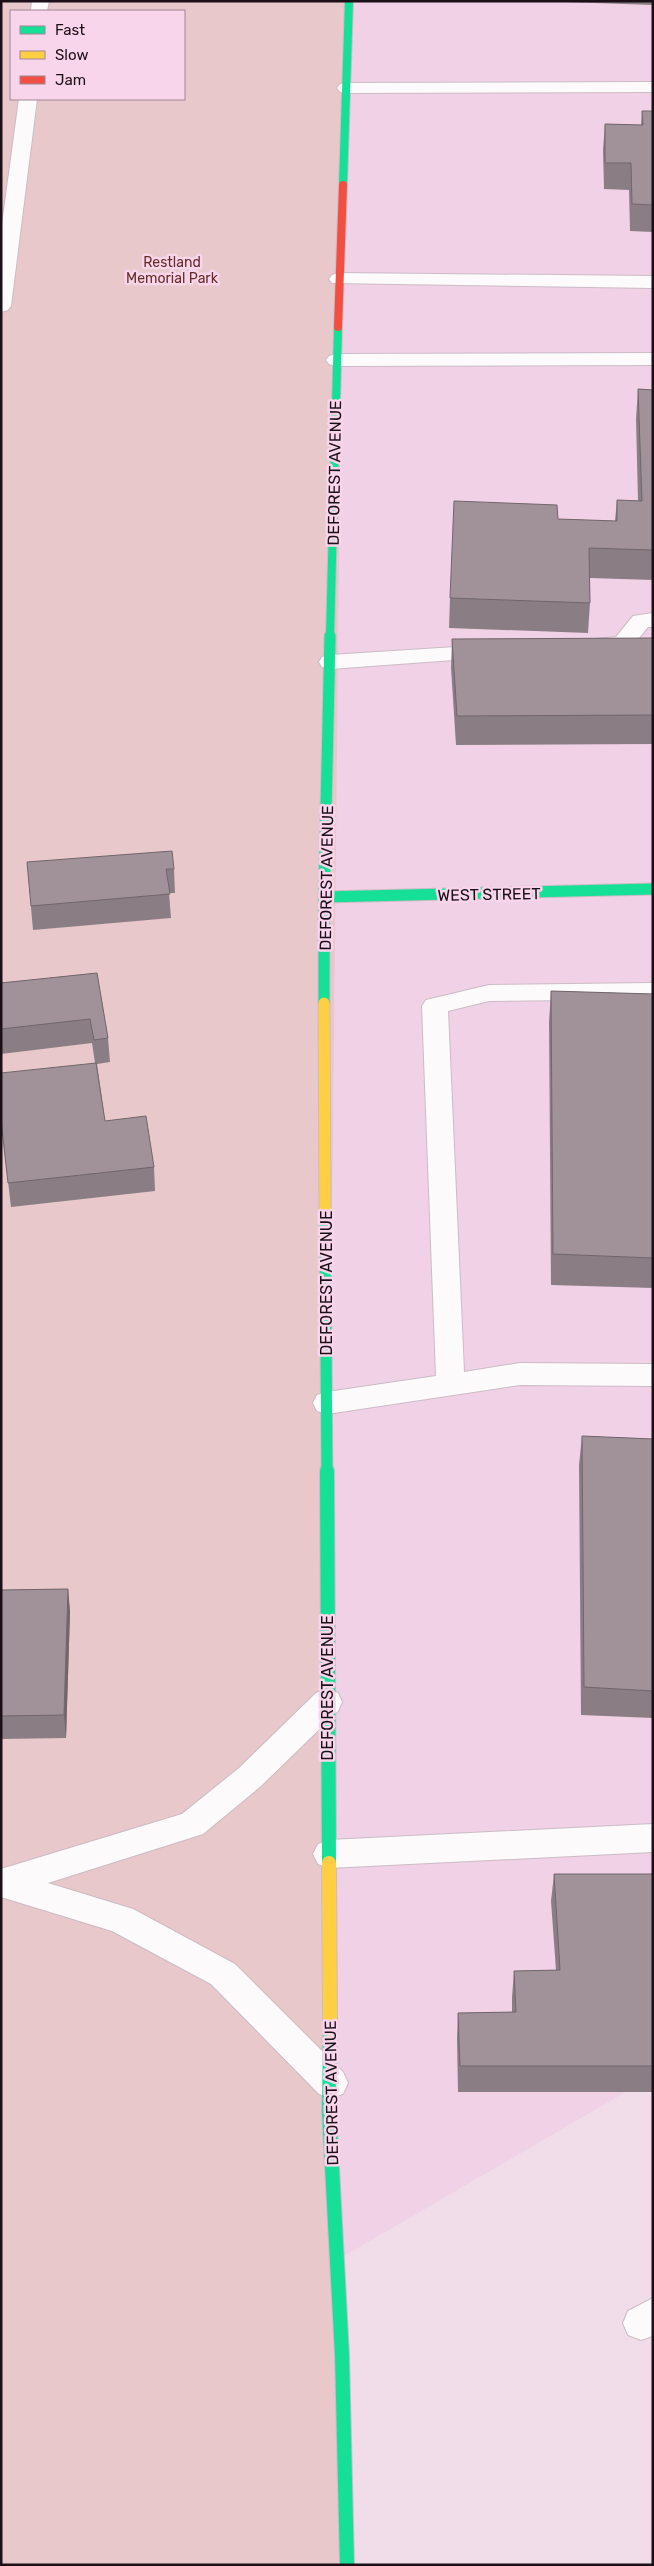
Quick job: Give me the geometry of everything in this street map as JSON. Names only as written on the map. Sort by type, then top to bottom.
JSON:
[{"type":"street","name":"DEFOREST AVENUE","points":[[346,2565],[342,2355],[329,2110],[331,2083],[327,1702],[324,897],[336,360],[349,1]]},
{"type":"street","name":"WEST STREET","points":[[324,897],[653,889]]},
{"type":"lane","points":[[346,88],[653,87]]},
{"type":"lane","points":[[1,306],[5,242],[28,100]]},
{"type":"lane","points":[[339,279],[653,282]]},
{"type":"lane","points":[[336,360],[653,359]]},
{"type":"lane","points":[[574,646],[623,643],[641,621],[653,620]]},
{"type":"lane","points":[[330,662],[506,650]]},
{"type":"lane","points":[[450,1385],[435,1006],[489,993],[653,991]]},
{"type":"lane","points":[[326,1403],[520,1374],[653,1375]]},
{"type":"lane","points":[[2,1883],[192,1824],[250,1777],[327,1702]]},
{"type":"lane","points":[[329,1854],[653,1838]]},
{"type":"lane","points":[[2,1883],[120,1919],[223,1974],[331,2083]]},
{"type":"shaded area","points":[[345,1],[653,1],[653,2076],[332,2263],[327,1702]]},
{"type":"green space","name":"Restland Memorial Park","points":[[1,1],[345,1],[327,1702],[340,2565],[1,2565]]},
{"type":"building","points":[[642,111],[653,111],[653,205],[632,204],[631,163],[605,163],[605,124],[643,125]]},
{"type":"building","points":[[638,389],[653,390],[653,550],[589,548],[590,603],[450,598],[454,501],[557,505],[558,519],[617,521],[617,500],[642,501]]},
{"type":"building","points":[[653,638],[653,715],[457,716],[452,639]]},
{"type":"building","points":[[172,851],[174,869],[166,869],[170,894],[31,906],[27,862]]},
{"type":"building","points":[[97,973],[108,1038],[94,1040],[90,1019],[1,1029],[1,983]]},
{"type":"building","points":[[551,991],[653,994],[653,1258],[553,1254]]},
{"type":"building","points":[[96,1063],[105,1121],[146,1116],[154,1167],[8,1183],[1,1120],[1,1073]]},
{"type":"building","points":[[582,1436],[653,1439],[653,1691],[584,1687]]},
{"type":"building","points":[[68,1589],[64,1715],[1,1716],[1,1590]]},
{"type":"building","points":[[554,1874],[653,1874],[653,2066],[460,2066],[458,2013],[516,2012],[514,1971],[560,1970]]},
{"type":"traffic: fast","points":[[343,185],[349,1]]},
{"type":"traffic: fast","points":[[324,1003],[324,897],[338,327]]},
{"type":"traffic: fast","points":[[324,897],[653,889]]},
{"type":"traffic: fast","points":[[325,1211],[329,1863]]},
{"type":"traffic: fast","points":[[330,2029],[329,2110],[342,2355],[347,2565]]},
{"type":"traffic: slow","points":[[324,1003],[325,1211]]},
{"type":"traffic: slow","points":[[329,1863],[330,2029]]},
{"type":"traffic: jam","points":[[338,327],[343,185]]}]
